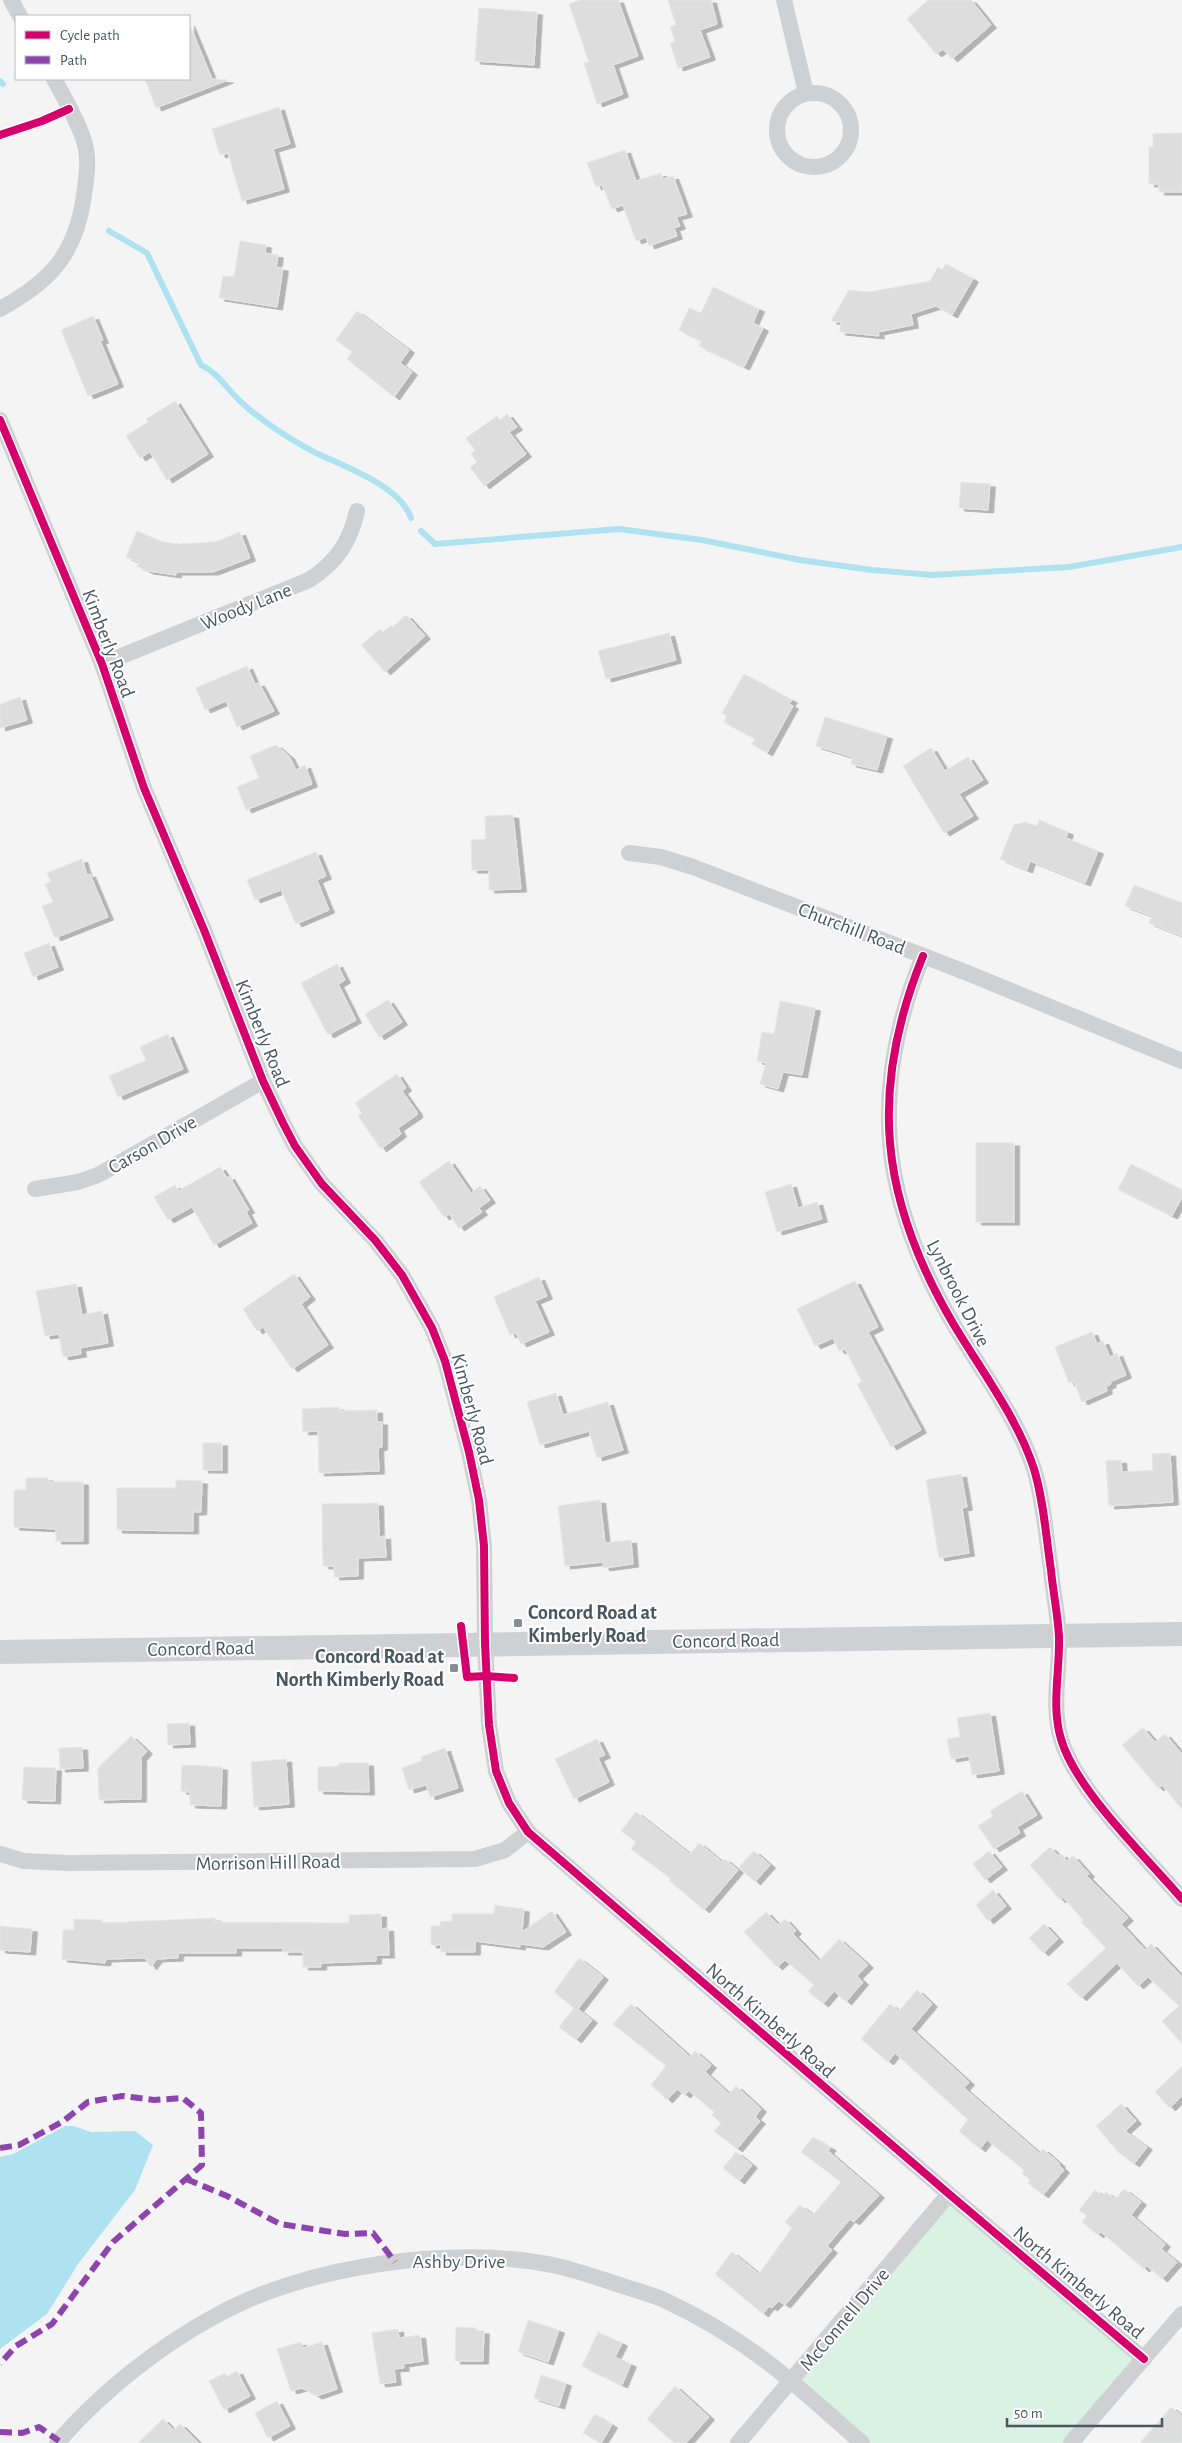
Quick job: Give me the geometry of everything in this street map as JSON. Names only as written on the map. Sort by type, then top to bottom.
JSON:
[{"type":"main road","name":"Concord Road","points":[[0,1652],[485,1643],[1182,1634]]},
{"type":"street","points":[[11,0],[19,15]]},
{"type":"street","points":[[784,0],[806,93]]},
{"type":"street","points":[[0,309],[24,296],[47,278],[62,261],[78,230],[87,175],[86,148],[54,80]]},
{"type":"street","points":[[806,93],[818,93],[839,103],[846,112],[850,123],[850,135],[847,146],[840,156],[831,163],[807,166],[795,162],[785,154],[779,142],[776,130],[785,106],[794,98],[806,93]]},
{"type":"street","name":"Kimberly Road","points":[[0,420],[102,664],[144,788],[204,930],[263,1081],[295,1146],[317,1177],[375,1240],[402,1275],[432,1328],[442,1352],[470,1452],[479,1500],[484,1546],[485,1643]]},
{"type":"street","name":"Woody Lane","points":[[102,664],[309,580],[336,559],[352,532],[357,511]]},
{"type":"street","name":"Churchill Road","points":[[629,853],[661,858],[693,867],[923,956],[1182,1061]]},
{"type":"street","name":"Lynbrook Drive","points":[[923,956],[908,994],[898,1028],[890,1075],[888,1123],[892,1166],[903,1212],[919,1256],[942,1304],[1021,1436],[1034,1469],[1041,1499],[1059,1637],[1055,1712],[1060,1739],[1066,1753],[1097,1800],[1182,1898]]},
{"type":"street","name":"Carson Drive","points":[[35,1189],[78,1182],[98,1175],[263,1081]]},
{"type":"street","name":"North Kimberly Road","points":[[485,1643],[489,1724],[496,1771],[509,1803],[528,1832],[1144,2359]]},
{"type":"street","name":"Morrison Hill Road","points":[[0,1854],[24,1861],[68,1863],[474,1859],[505,1850],[528,1832]]},
{"type":"street","name":"McConnell Drive","points":[[738,2443],[949,2194]]},
{"type":"street","name":"Ashby Drive","points":[[59,2442],[117,2384],[156,2353],[218,2314],[300,2282],[350,2268],[395,2262],[476,2258],[514,2260],[556,2266],[601,2278],[660,2298],[692,2315],[775,2368],[862,2443]]},
{"type":"street","points":[[1071,2443],[1182,2314]]},
{"type":"green space","points":[[950,2199],[1140,2358],[1067,2443],[867,2443],[794,2382]]},
{"type":"water","points":[[65,2126],[74,2126],[91,2132],[135,2131],[153,2145],[135,2190],[78,2264],[47,2314],[0,2349],[0,2157],[13,2154]]},
{"type":"building","points":[[580,0],[618,0],[638,56],[613,65],[623,94],[597,104],[584,63],[589,62],[569,4]]},
{"type":"building","points":[[668,0],[711,0],[717,24],[700,30],[710,57],[678,68],[670,43],[675,41],[670,27],[676,25]]},
{"type":"building","points":[[928,0],[971,0],[991,25],[952,59],[943,49],[936,54],[907,19]]},
{"type":"building","points":[[479,8],[537,12],[534,65],[475,61]]},
{"type":"building","points":[[190,25],[212,79],[228,80],[156,108],[145,80],[190,80]]},
{"type":"building","points":[[279,107],[290,144],[273,149],[284,189],[242,201],[228,153],[220,155],[212,129]]},
{"type":"building","points":[[1182,133],[1182,192],[1159,192],[1159,184],[1149,184],[1149,147],[1153,147],[1153,134]]},
{"type":"building","points":[[625,150],[636,181],[661,173],[663,179],[673,176],[687,214],[676,217],[680,226],[674,228],[677,236],[649,246],[646,237],[636,241],[623,205],[612,209],[602,185],[596,187],[587,163]]},
{"type":"building","points":[[240,241],[266,245],[265,253],[278,255],[276,267],[283,268],[277,307],[219,298],[223,276],[234,277]]},
{"type":"building","points":[[946,264],[973,279],[952,315],[936,306],[911,314],[913,325],[878,332],[879,336],[840,332],[841,322],[831,321],[849,290],[869,292],[930,281],[938,267],[942,270]]},
{"type":"building","points":[[713,287],[759,309],[753,323],[763,328],[744,367],[699,346],[702,341],[679,330],[689,308],[701,313]]},
{"type":"building","points":[[357,311],[409,350],[400,363],[412,372],[394,397],[347,359],[352,352],[336,340]]},
{"type":"building","points":[[93,316],[103,340],[100,341],[118,384],[88,396],[61,330]]},
{"type":"building","points":[[175,401],[208,454],[167,480],[150,452],[140,458],[126,436],[148,422],[146,419]]},
{"type":"building","points":[[507,414],[517,427],[509,432],[526,454],[484,486],[470,467],[477,462],[471,454],[475,450],[466,438],[497,416],[500,420]]},
{"type":"building","points":[[961,482],[990,484],[988,510],[959,508]]},
{"type":"building","points":[[137,531],[163,542],[180,544],[215,542],[240,532],[250,558],[213,572],[176,572],[176,575],[148,571],[137,566],[139,562],[126,557]]},
{"type":"building","points":[[406,615],[425,636],[385,672],[361,645],[380,629],[383,632],[391,625],[393,627]]},
{"type":"building","points":[[669,633],[676,660],[606,679],[598,651]]},
{"type":"building","points":[[247,666],[255,684],[259,683],[274,711],[237,727],[226,701],[205,710],[196,688]]},
{"type":"building","points":[[744,674],[792,700],[789,704],[793,706],[767,753],[752,744],[755,739],[724,722],[727,716],[722,713]]},
{"type":"building","points":[[20,697],[27,720],[0,728],[0,704]]},
{"type":"building","points":[[825,717],[887,736],[877,770],[851,764],[853,757],[816,746]]},
{"type":"building","points":[[276,745],[289,756],[296,770],[305,765],[312,784],[246,810],[237,787],[259,778],[250,756]]},
{"type":"building","points":[[931,748],[945,771],[968,757],[983,780],[959,794],[973,816],[944,833],[903,766]]},
{"type":"building","points":[[513,815],[521,889],[489,890],[489,870],[472,870],[471,840],[486,839],[485,816]]},
{"type":"building","points":[[1039,820],[1068,832],[1066,838],[1098,851],[1085,883],[1030,861],[1027,870],[1000,859],[1014,825],[1025,822],[1037,826]]},
{"type":"building","points":[[316,852],[326,876],[317,880],[329,910],[296,924],[281,890],[255,900],[247,880]]},
{"type":"building","points":[[82,859],[87,875],[90,874],[108,917],[55,938],[42,906],[53,902],[45,884],[51,882],[47,873]]},
{"type":"building","points":[[1134,885],[1182,903],[1182,936],[1149,923],[1152,916],[1125,906]]},
{"type":"building","points":[[49,943],[58,967],[33,977],[24,953]]},
{"type":"building","points":[[337,964],[345,980],[338,984],[356,1020],[328,1035],[301,983]]},
{"type":"building","points":[[388,1000],[402,1022],[379,1037],[365,1014]]},
{"type":"building","points":[[780,1001],[815,1008],[802,1075],[783,1072],[778,1089],[760,1084],[766,1063],[757,1061],[762,1032],[774,1034]]},
{"type":"building","points":[[168,1034],[183,1069],[118,1097],[109,1076],[146,1060],[140,1047]]},
{"type":"building","points":[[397,1074],[406,1088],[402,1091],[417,1112],[417,1115],[398,1128],[401,1134],[381,1149],[358,1116],[362,1113],[355,1103]]},
{"type":"building","points":[[976,1143],[1014,1143],[1014,1222],[976,1222]]},
{"type":"building","points":[[449,1161],[471,1193],[480,1186],[490,1200],[479,1208],[482,1212],[459,1228],[449,1214],[444,1217],[419,1182]]},
{"type":"building","points":[[1131,1164],[1182,1190],[1182,1197],[1172,1216],[1118,1189]]},
{"type":"building","points":[[220,1167],[227,1178],[229,1176],[249,1210],[246,1212],[252,1223],[214,1245],[192,1207],[168,1220],[154,1197],[175,1185],[178,1191]]},
{"type":"building","points":[[791,1184],[798,1208],[817,1202],[822,1219],[777,1232],[765,1192]]},
{"type":"building","points":[[294,1274],[310,1297],[301,1304],[328,1345],[292,1369],[263,1327],[257,1331],[243,1309]]},
{"type":"building","points":[[539,1277],[547,1296],[535,1301],[549,1332],[521,1344],[516,1333],[510,1335],[494,1297]]},
{"type":"building","points":[[855,1281],[878,1327],[868,1332],[921,1430],[891,1447],[857,1384],[862,1382],[845,1349],[839,1351],[833,1338],[815,1346],[797,1309]]},
{"type":"building","points":[[76,1284],[82,1315],[102,1311],[108,1343],[80,1348],[81,1354],[63,1357],[59,1334],[45,1336],[36,1291]]},
{"type":"building","points":[[1092,1332],[1097,1344],[1103,1341],[1110,1357],[1117,1353],[1126,1375],[1110,1382],[1111,1384],[1106,1387],[1107,1391],[1082,1402],[1074,1381],[1069,1383],[1055,1347]]},
{"type":"building","points":[[556,1393],[563,1415],[608,1402],[623,1450],[597,1458],[589,1431],[540,1445],[527,1402]]},
{"type":"building","points":[[339,1407],[339,1411],[377,1410],[377,1422],[382,1422],[382,1447],[378,1448],[379,1471],[319,1473],[318,1431],[303,1432],[302,1409]]},
{"type":"building","points":[[203,1443],[222,1443],[222,1470],[203,1470]]},
{"type":"building","points":[[1170,1453],[1173,1502],[1109,1506],[1106,1461],[1121,1460],[1122,1472],[1153,1470],[1152,1454]]},
{"type":"building","points":[[961,1474],[967,1507],[962,1508],[969,1553],[939,1558],[926,1480]]},
{"type":"building","points":[[26,1478],[48,1478],[48,1482],[83,1482],[83,1541],[56,1541],[56,1529],[14,1527],[14,1490],[26,1490]]},
{"type":"building","points":[[176,1480],[202,1481],[201,1512],[193,1512],[193,1531],[117,1530],[117,1488],[176,1488]]},
{"type":"building","points":[[600,1500],[605,1543],[631,1540],[633,1564],[604,1568],[603,1562],[565,1566],[558,1506]]},
{"type":"building","points":[[378,1503],[379,1537],[385,1536],[386,1557],[358,1558],[358,1576],[334,1577],[334,1566],[323,1566],[322,1504]]},
{"type":"building","points":[[990,1713],[999,1771],[972,1775],[969,1756],[951,1759],[947,1739],[960,1737],[957,1718]]},
{"type":"building","points":[[189,1723],[190,1744],[168,1745],[167,1724]]},
{"type":"building","points":[[1143,1728],[1155,1742],[1165,1734],[1182,1754],[1182,1809],[1162,1785],[1158,1788],[1122,1745]]},
{"type":"building","points":[[131,1736],[147,1751],[141,1758],[141,1799],[99,1800],[98,1768]]},
{"type":"building","points":[[597,1739],[605,1755],[598,1758],[609,1782],[574,1799],[555,1759]]},
{"type":"building","points":[[82,1747],[83,1768],[60,1769],[59,1748]]},
{"type":"building","points":[[445,1748],[458,1788],[430,1797],[426,1785],[409,1790],[402,1768],[422,1761],[421,1757]]},
{"type":"building","points":[[286,1759],[289,1804],[254,1807],[251,1762]]},
{"type":"building","points":[[339,1763],[368,1763],[369,1792],[318,1791],[318,1767],[339,1766]]},
{"type":"building","points":[[182,1765],[222,1767],[221,1806],[190,1805],[190,1792],[181,1791]]},
{"type":"building","points":[[24,1767],[56,1768],[55,1801],[22,1800]]},
{"type":"building","points":[[1022,1791],[1037,1815],[1017,1827],[1020,1833],[994,1849],[978,1826],[993,1816],[990,1811]]},
{"type":"building","points":[[636,1812],[690,1854],[699,1843],[722,1862],[725,1859],[738,1870],[704,1910],[669,1880],[670,1878],[631,1849],[636,1842],[621,1831]]},
{"type":"building","points":[[1050,1847],[1058,1856],[1061,1854],[1067,1861],[1073,1856],[1089,1874],[1087,1876],[1128,1918],[1121,1924],[1145,1950],[1151,1944],[1182,1977],[1182,2044],[1162,2021],[1179,2006],[1148,1977],[1138,1986],[1117,1963],[1081,1998],[1067,1984],[1106,1948],[1081,1922],[1083,1920],[1063,1897],[1060,1900],[1030,1865]]},
{"type":"building","points":[[754,1851],[770,1865],[755,1882],[739,1867]]},
{"type":"building","points":[[989,1851],[1002,1867],[985,1880],[973,1864]]},
{"type":"building","points":[[993,1890],[1006,1906],[988,1921],[976,1905]]},
{"type":"building","points":[[495,1905],[524,1909],[522,1932],[552,1911],[566,1932],[543,1947],[520,1944],[520,1947],[475,1941],[475,1952],[441,1952],[441,1945],[431,1945],[431,1926],[440,1926],[440,1922],[452,1921],[452,1914],[494,1914]]},
{"type":"building","points":[[766,1912],[778,1925],[785,1919],[796,1931],[793,1934],[819,1961],[839,1939],[868,1965],[857,1976],[863,1982],[846,2002],[834,1991],[823,2004],[808,1991],[814,1985],[785,1960],[777,1967],[744,1932]]},
{"type":"building","points":[[381,1914],[381,1929],[388,1928],[389,1955],[376,1955],[376,1961],[321,1963],[321,1967],[303,1967],[303,1952],[283,1952],[283,1948],[236,1948],[236,1953],[178,1953],[178,1958],[157,1959],[151,1967],[145,1958],[106,1959],[105,1963],[62,1959],[63,1930],[74,1930],[74,1919],[102,1920],[102,1923],[215,1918],[215,1922],[349,1923],[349,1915]]},
{"type":"building","points":[[1044,1924],[1058,1939],[1043,1953],[1029,1938]]},
{"type":"building","points":[[0,1926],[32,1929],[30,1952],[0,1950]]},
{"type":"building","points":[[579,1958],[603,1977],[578,2009],[592,2020],[576,2040],[559,2027],[574,2008],[554,1992]]},
{"type":"building","points":[[917,1990],[932,2004],[911,2029],[969,2082],[964,2088],[1039,2153],[1043,2149],[1064,2170],[1043,2195],[1028,2183],[1030,2180],[1022,2173],[1024,2170],[987,2140],[980,2149],[959,2131],[968,2120],[895,2053],[888,2062],[861,2039],[890,2004],[899,2011]]},
{"type":"building","points":[[631,2004],[690,2057],[695,2051],[711,2065],[705,2072],[729,2094],[736,2086],[761,2109],[755,2117],[760,2121],[737,2149],[714,2131],[721,2123],[712,2115],[714,2112],[689,2091],[685,2095],[677,2089],[667,2100],[651,2085],[666,2066],[613,2024]]},
{"type":"building","points":[[1182,2066],[1182,2096],[1170,2108],[1155,2092]]},
{"type":"building","points":[[1121,2104],[1136,2121],[1125,2131],[1147,2147],[1134,2164],[1118,2152],[1096,2126]]},
{"type":"building","points":[[813,2137],[831,2148],[828,2151],[879,2195],[854,2222],[850,2219],[827,2246],[832,2250],[785,2305],[779,2301],[772,2308],[769,2306],[763,2314],[715,2274],[732,2252],[759,2274],[792,2228],[785,2222],[800,2205],[813,2215],[841,2182],[801,2152]]},
{"type":"building","points":[[736,2152],[752,2165],[739,2181],[723,2168]]},
{"type":"building","points":[[1124,2189],[1141,2202],[1131,2215],[1165,2244],[1161,2249],[1177,2262],[1162,2279],[1147,2266],[1144,2269],[1101,2232],[1098,2235],[1082,2222],[1087,2216],[1079,2210],[1095,2190],[1103,2196],[1106,2192],[1115,2199]]},
{"type":"building","points":[[528,2320],[559,2330],[548,2362],[518,2352]]},
{"type":"building","points":[[456,2327],[476,2328],[476,2331],[484,2331],[483,2361],[455,2361]]},
{"type":"building","points":[[398,2329],[399,2338],[420,2335],[423,2361],[403,2364],[404,2368],[394,2369],[396,2382],[380,2384],[372,2333]]},
{"type":"building","points":[[598,2332],[622,2343],[615,2357],[631,2364],[622,2385],[582,2366]]},
{"type":"building","points":[[301,2342],[303,2348],[322,2342],[337,2389],[317,2396],[302,2388],[291,2391],[277,2349]]},
{"type":"building","points":[[237,2371],[250,2396],[224,2410],[209,2381],[225,2373],[227,2376]]},
{"type":"building","points":[[541,2375],[566,2383],[559,2406],[534,2398]]},
{"type":"building","points":[[675,2386],[709,2417],[686,2443],[674,2443],[647,2419]]},
{"type":"building","points":[[277,2401],[290,2426],[268,2438],[255,2413]]},
{"type":"building","points":[[1171,2407],[1182,2416],[1182,2443],[1140,2443]]},
{"type":"building","points":[[595,2414],[612,2425],[601,2443],[583,2433]]},
{"type":"building","points":[[163,2419],[173,2430],[180,2424],[199,2443],[138,2443]]},
{"type":"waterway","points":[[0,81],[3,84]]},
{"type":"waterway","points":[[109,231],[147,253],[201,365],[217,376],[248,408],[274,428],[312,451],[354,470],[383,486],[405,506],[411,518]]},
{"type":"waterway","points":[[421,531],[435,544],[619,529],[702,540],[800,560],[872,570],[933,575],[1069,567],[1182,547]]},
{"type":"marked path","points":[[0,2148],[19,2145],[62,2122],[88,2102],[122,2096],[154,2100],[183,2098],[201,2113],[202,2165],[113,2242],[52,2324],[16,2346],[0,2364]]},
{"type":"marked path","points":[[186,2179],[227,2196],[280,2224],[345,2234],[373,2233],[395,2262]]},
{"type":"marked path","points":[[0,2432],[22,2433],[39,2427],[59,2441]]},
{"type":"cycle path","points":[[0,135],[42,121],[69,109]]},
{"type":"cycle path","points":[[0,420],[102,664],[144,788],[204,930],[263,1081],[295,1146],[322,1184],[375,1240],[402,1275],[432,1328],[445,1361],[469,1452],[479,1500],[484,1546],[485,1643],[489,1725],[496,1771],[509,1803],[528,1832],[1144,2359]]},
{"type":"cycle path","points":[[923,956],[906,1005],[894,1053],[889,1099],[890,1144],[897,1189],[910,1234],[929,1279],[954,1325],[1009,1413],[1034,1469],[1042,1507],[1058,1629],[1059,1650],[1056,1701],[1058,1727],[1069,1759],[1096,1801],[1182,1899]]},
{"type":"cycle path","points":[[461,1626],[467,1677],[514,1678]]},
{"type":"place","name":"Concord Road at Kimberly Road","points":[[518,1623]]},
{"type":"place","name":"Concord Road at North Kimberly Road","points":[[454,1668]]}]
